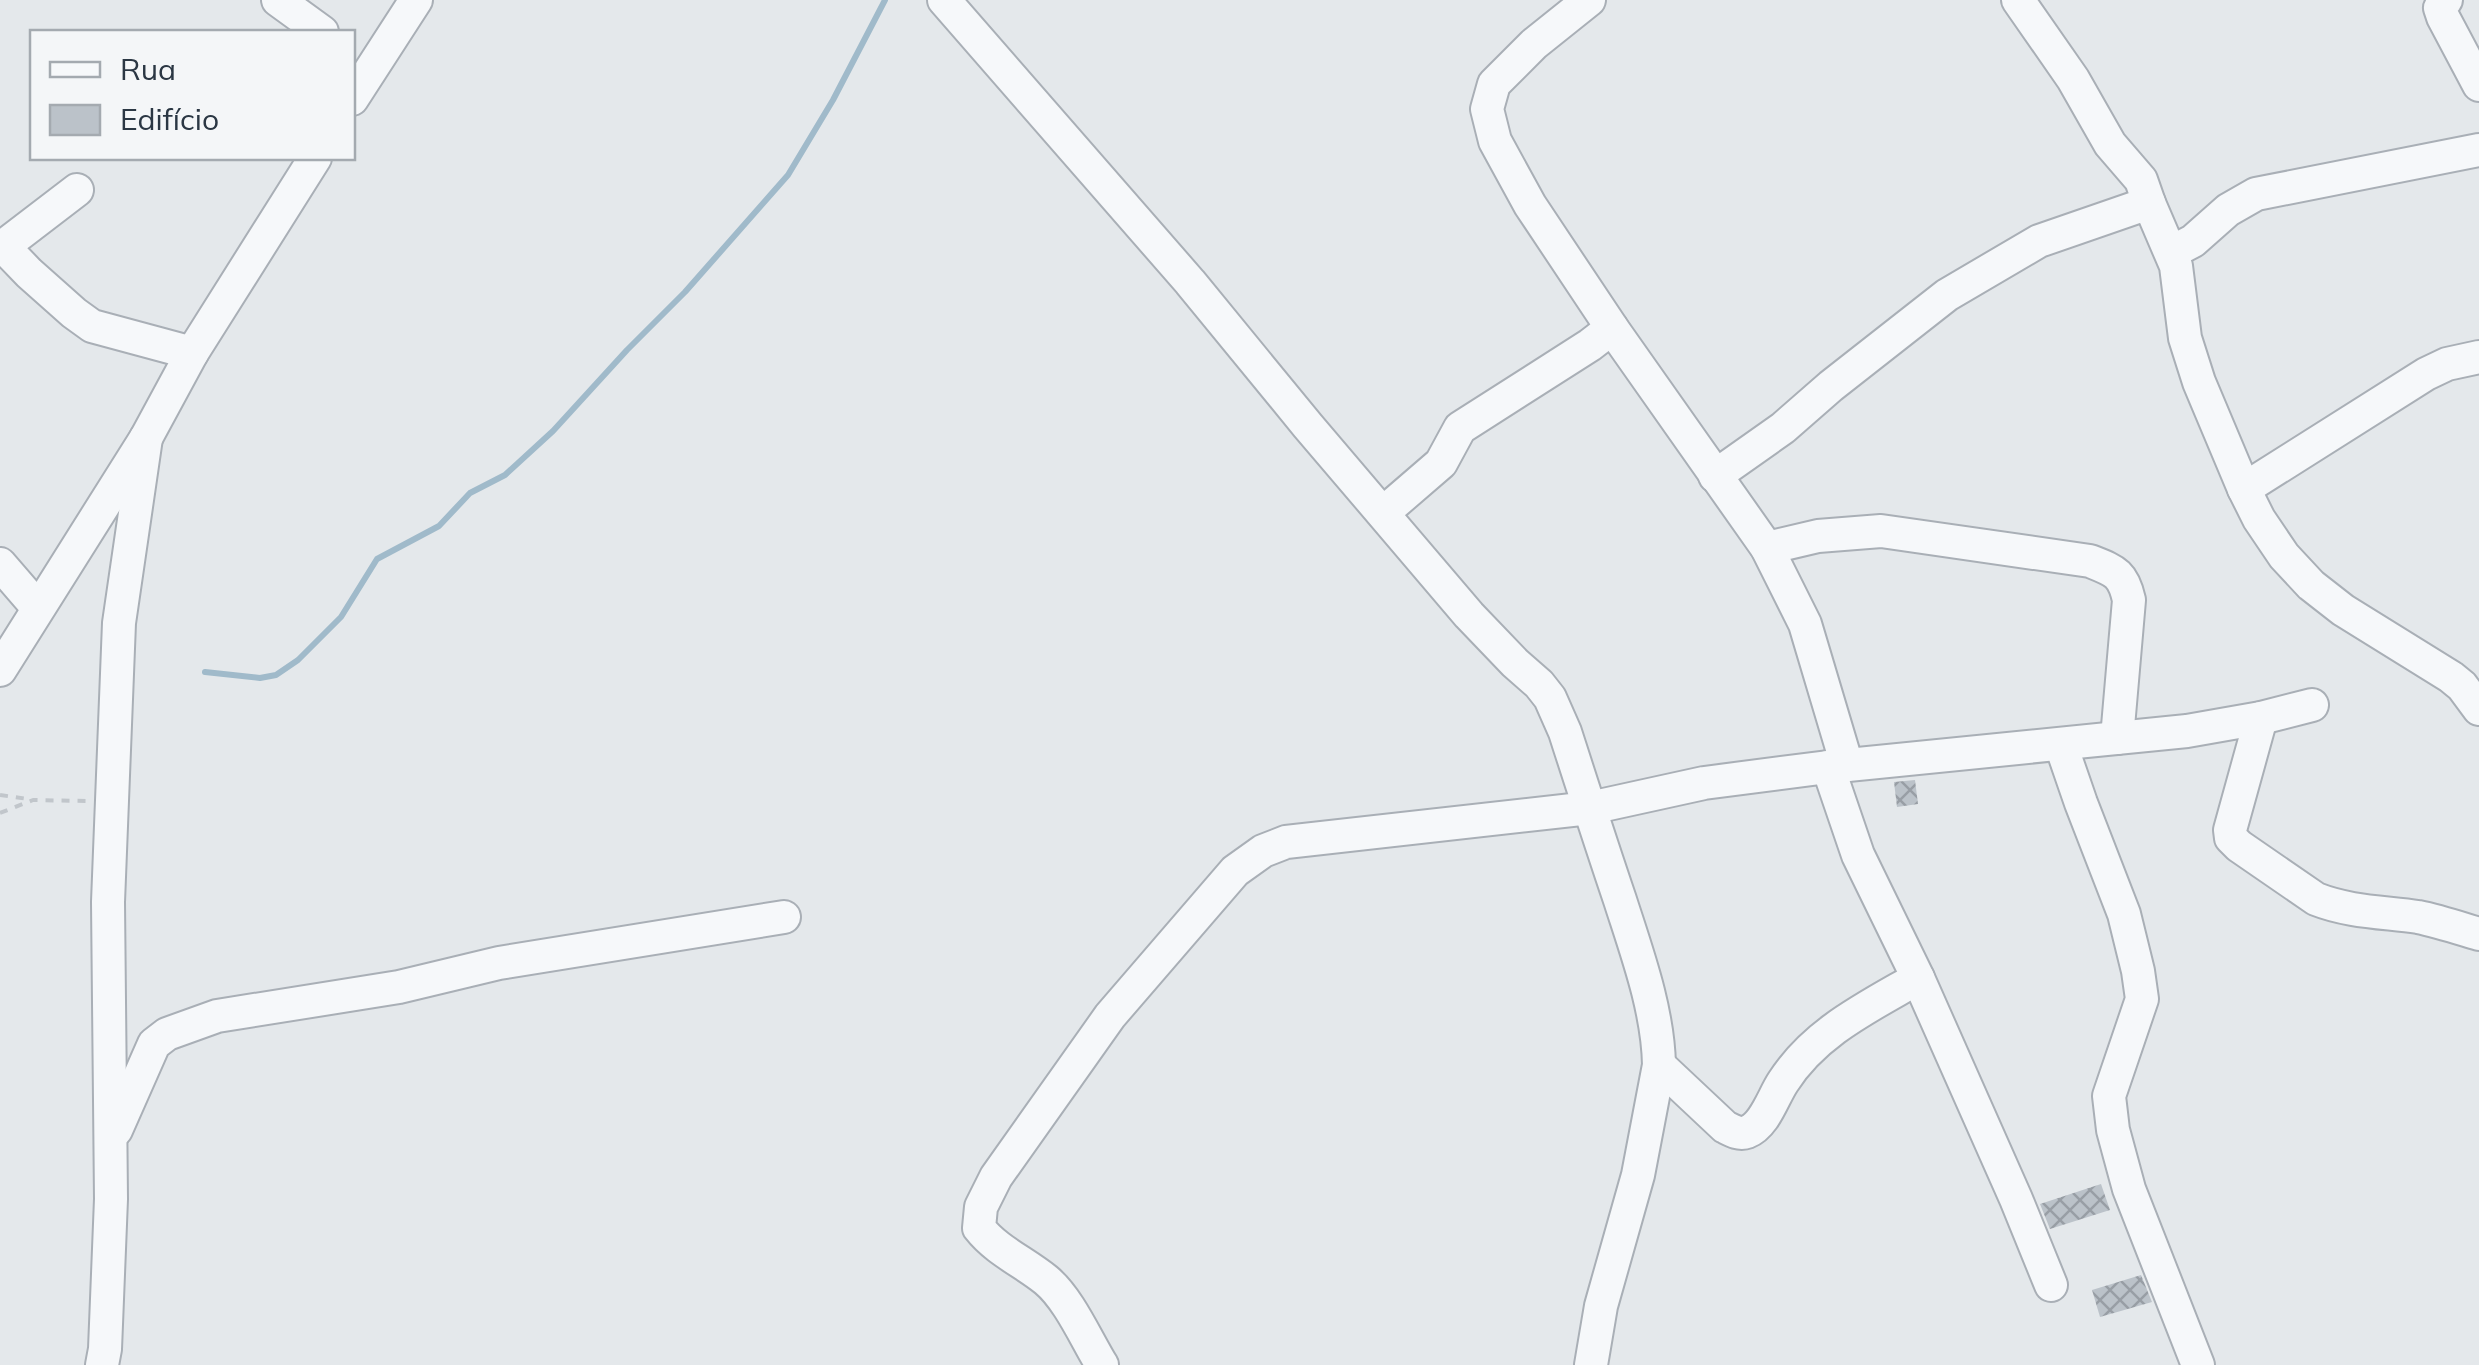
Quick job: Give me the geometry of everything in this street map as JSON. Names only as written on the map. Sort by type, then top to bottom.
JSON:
[{"type":"street","points":[[278,0],[319,30]]},
{"type":"street","points":[[355,88],[362,62],[416,0]]},
{"type":"street","points":[[944,0],[1190,282],[1469,614],[1550,698],[1565,732],[1636,949],[1659,1065],[1638,1174],[1601,1306],[1591,1365]]},
{"type":"street","points":[[1589,0],[1534,44],[1494,84],[1487,108],[1495,141],[1530,205],[1788,584],[1805,624],[1858,855],[1918,978],[2051,1285]]},
{"type":"street","points":[[2018,0],[2073,79],[2110,144],[2141,180],[2172,252],[2185,338],[2199,382],[2259,519],[2310,585],[2451,677],[2479,709]]},
{"type":"street","points":[[2446,0],[2440,8],[2443,17],[2479,86]]},
{"type":"street","points":[[2172,252],[2256,194],[2479,150]]},
{"type":"street","points":[[0,670],[146,438],[192,353],[315,160]]},
{"type":"street","points":[[77,190],[2,248],[92,326],[192,353]]},
{"type":"street","points":[[1715,476],[1783,428],[1947,296],[2039,241],[2149,203]]},
{"type":"street","points":[[1383,513],[1441,463],[1460,428],[1612,328]]},
{"type":"street","points":[[2244,490],[2426,374],[2479,357]]},
{"type":"street","points":[[108,1360],[108,993],[119,623],[146,438]]},
{"type":"street","points":[[1767,548],[1818,536],[1882,531],[2090,561],[2114,570],[2125,583],[2129,600],[2117,738]]},
{"type":"street","points":[[0,564],[38,608]]},
{"type":"street","points":[[1102,1365],[1047,1280],[990,1242],[979,1228],[981,1208],[996,1178],[1110,1016],[1236,871],[1263,851],[1286,842],[1590,808],[1704,783],[2187,731],[2312,705]]},
{"type":"street","points":[[2261,718],[2230,830],[2239,846],[2327,904],[2417,917],[2479,934]]},
{"type":"street","points":[[2061,745],[2124,914],[2142,998],[2109,1096],[2113,1130],[2129,1189],[2198,1365]]},
{"type":"street","points":[[110,1144],[154,1044],[168,1034],[217,1016],[399,987],[499,963],[784,917]]},
{"type":"street","points":[[1659,1065],[1724,1127],[1747,1132],[1759,1122],[1783,1081],[1821,1038],[1918,978]]},
{"type":"path","points":[[0,795],[33,800],[113,801]]},
{"type":"path","points":[[0,813],[33,800]]},
{"type":"building","points":[[1915,780],[1918,804],[1897,807],[1894,782]]},
{"type":"building","points":[[2101,1184],[2110,1210],[2050,1229],[2040,1204]]},
{"type":"building","points":[[2141,1275],[2152,1302],[2100,1317],[2092,1290]]},
{"type":"waterway","points":[[205,672],[260,678],[276,675],[298,660],[341,617],[377,559],[439,526],[470,493],[505,475],[553,431],[685,292],[788,175],[885,0]]}]
